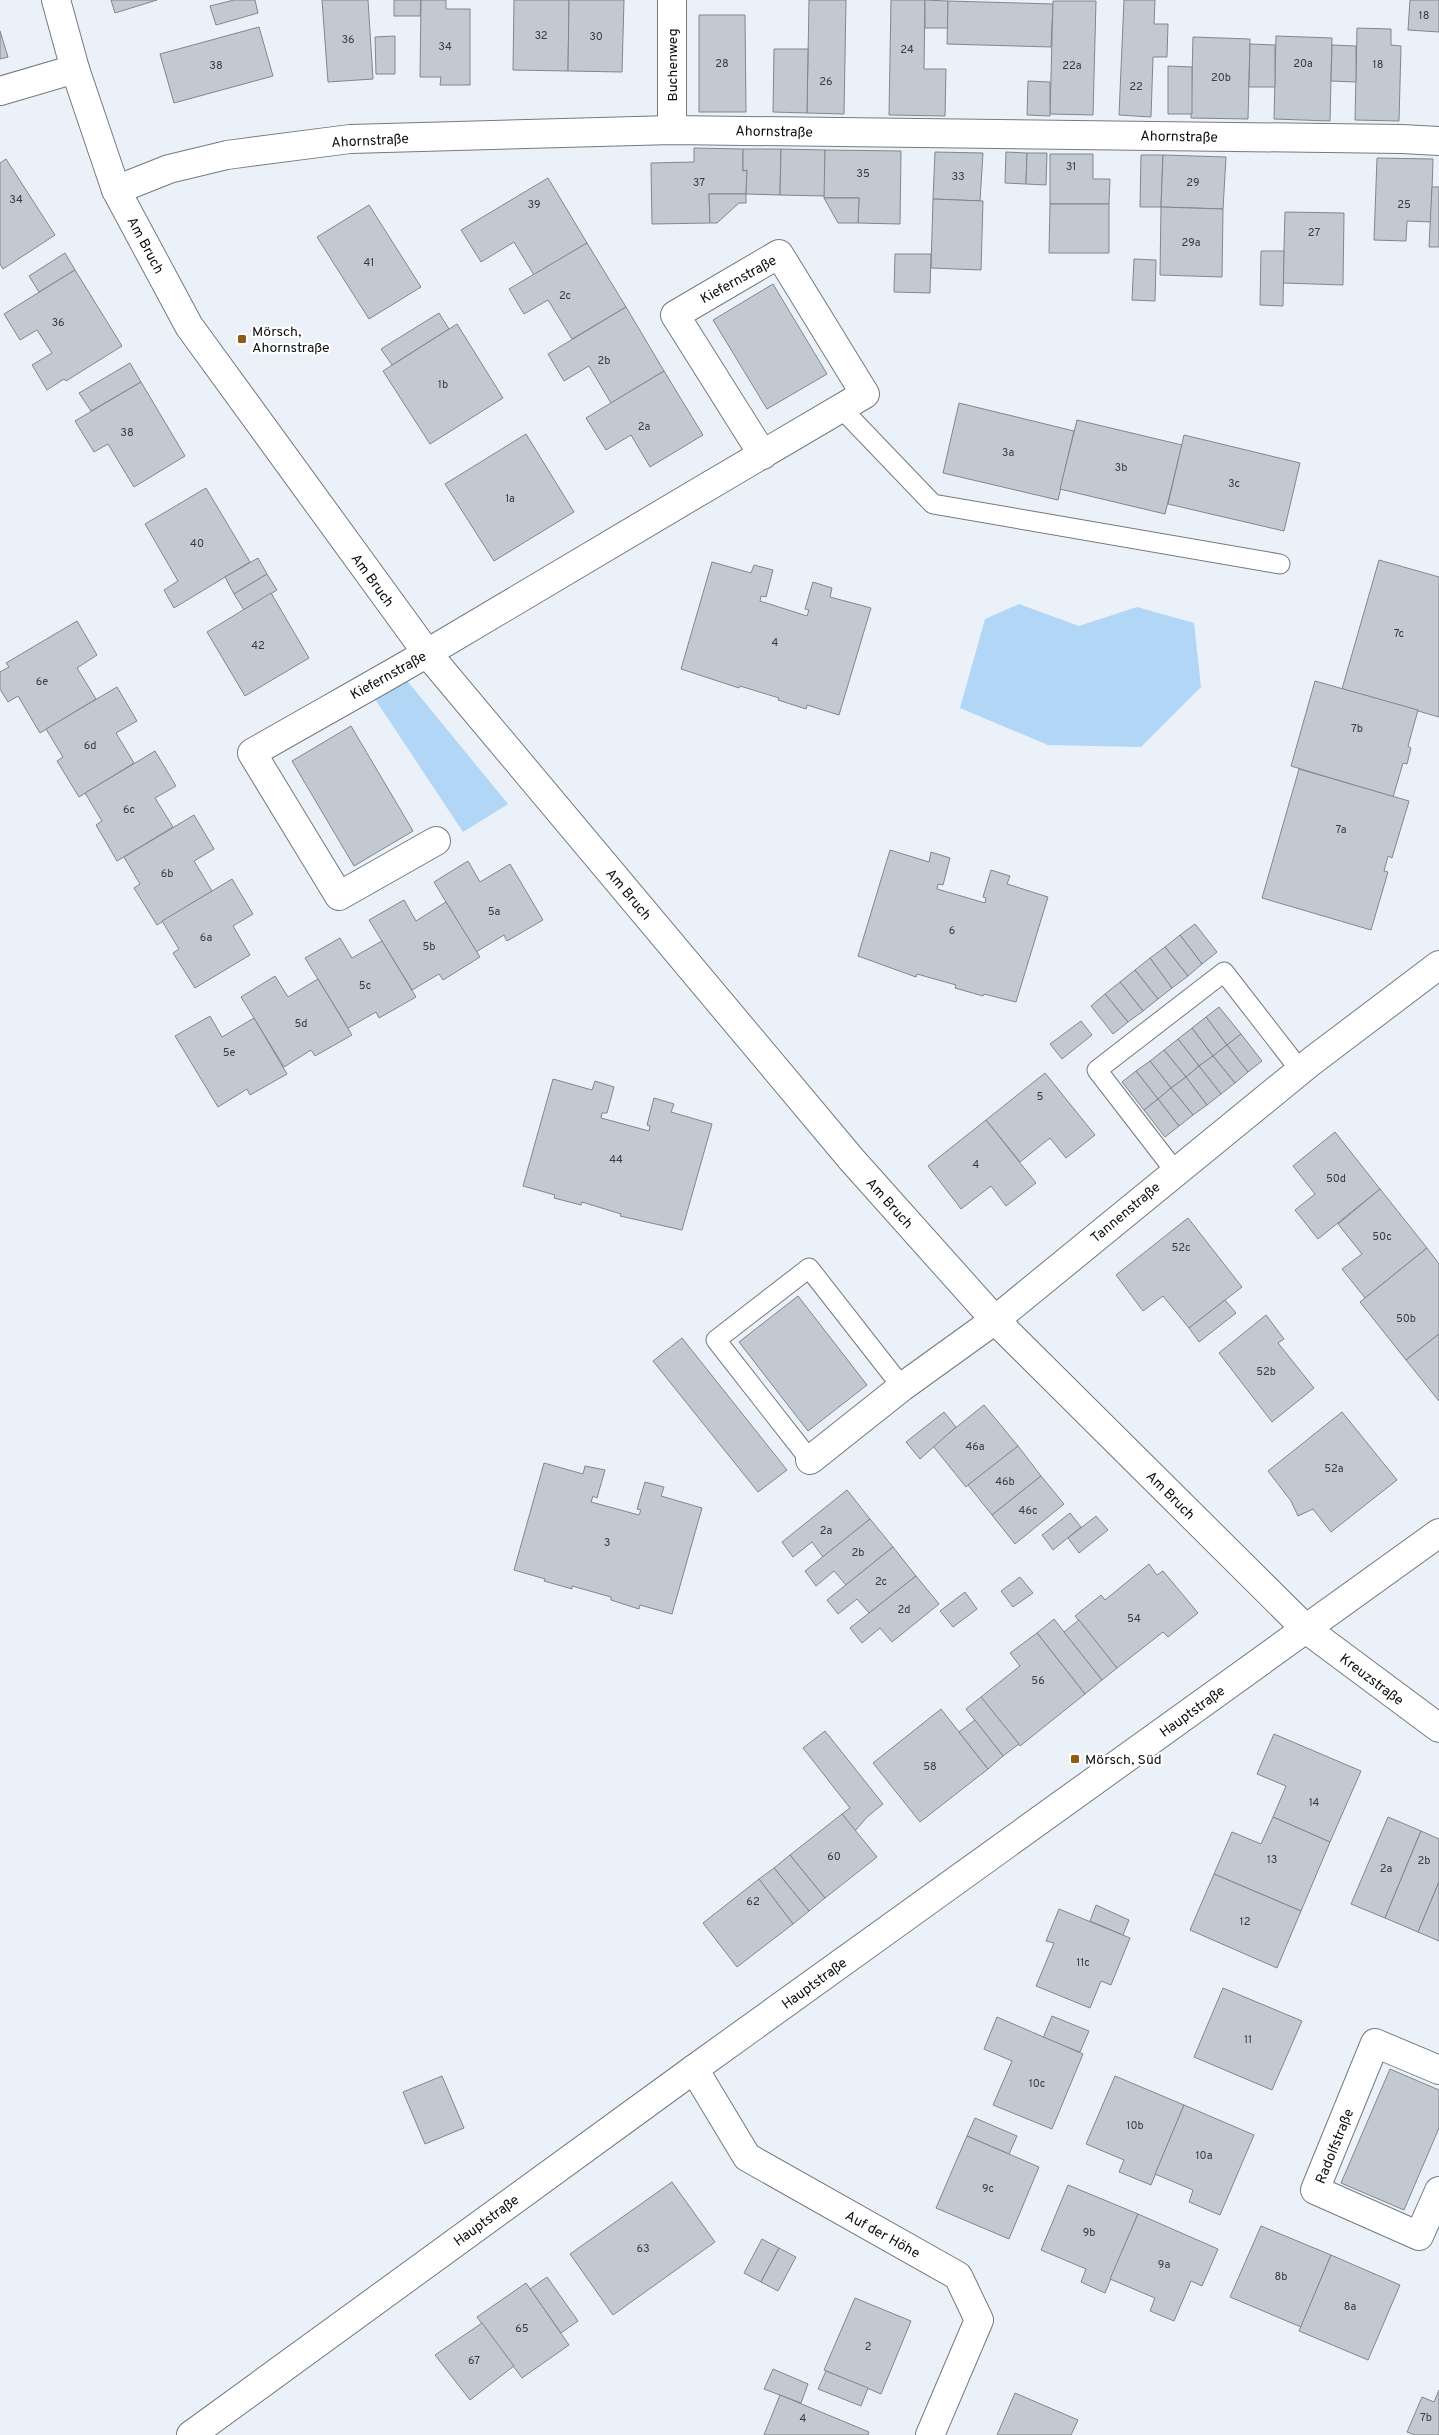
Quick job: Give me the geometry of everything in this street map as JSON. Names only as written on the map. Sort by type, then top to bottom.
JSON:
[{"type":"street","name":"Am Bruch","points":[[56,0],[76,69],[116,190],[189,326],[427,653],[852,1160],[995,1320],[1306,1629]]},
{"type":"street","name":"Buchenweg","points":[[672,0],[672,130]]},
{"type":"street","points":[[0,91],[76,69]]},
{"type":"street","name":"Ahornstraße","points":[[116,190],[169,170],[227,155],[350,139],[672,130],[1439,141]]},
{"type":"street","name":"Kiefernstraße","points":[[436,841],[339,896],[252,753],[427,653],[865,394],[779,254],[675,315],[763,454]]},
{"type":"street","name":"Tannenstraße","points":[[810,1460],[902,1388],[995,1320],[1300,1070],[1439,965]]},
{"type":"street","name":"Hauptstraße","points":[[191,2435],[694,2069],[1439,1533]]},
{"type":"street","name":"Kreuzstraße","points":[[1306,1629],[1439,1728]]},
{"type":"street","name":"Radolfstraße","points":[[1439,2070],[1375,2043],[1316,2190],[1419,2236],[1439,2191]]},
{"type":"street","name":"Auf der Höhe","points":[[694,2069],[747,2157],[958,2276],[979,2320],[930,2435]]},
{"type":"lane","points":[[841,408],[933,504],[1280,564]]},
{"type":"lane","points":[[1175,1171],[1097,1070],[1224,972],[1300,1070]]},
{"type":"lane","points":[[810,1460],[716,1340],[809,1268],[902,1388]]},
{"type":"shaded area","points":[[1019,604],[1079,626],[1137,607],[1194,623],[1201,687],[1141,747],[1048,745],[960,708],[985,619]]},
{"type":"shaded area","points":[[404,677],[508,804],[463,832],[373,696]]},
{"type":"building","points":[[111,0],[157,0],[115,13]]},
{"type":"building","points":[[234,0],[255,0],[258,13],[216,25],[210,6]]},
{"type":"building","points":[[322,0],[368,0],[373,79],[328,82]]},
{"type":"building","points":[[394,0],[421,0],[420,16],[394,16]]},
{"type":"building","points":[[421,0],[446,0],[446,9],[470,9],[470,85],[440,85],[441,77],[420,77]]},
{"type":"building","points":[[514,0],[569,0],[568,71],[513,70]]},
{"type":"building","points":[[569,0],[624,0],[622,72],[568,71]]},
{"type":"building","points":[[809,0],[846,0],[844,114],[807,113]]},
{"type":"building","points":[[891,0],[925,0],[924,69],[946,69],[945,116],[889,115]]},
{"type":"building","points":[[925,0],[948,1],[948,28],[925,28]]},
{"type":"building","points":[[1124,0],[1155,0],[1154,24],[1168,24],[1167,57],[1153,57],[1151,117],[1119,115]]},
{"type":"building","points":[[1410,0],[1439,0],[1439,32],[1408,30]]},
{"type":"building","points":[[948,1],[1053,4],[1051,47],[947,44]]},
{"type":"building","points":[[1053,1],[1096,1],[1093,115],[1050,114]]},
{"type":"building","points":[[699,15],[745,15],[746,112],[699,112]]},
{"type":"building","points":[[259,27],[273,76],[174,103],[160,54]]},
{"type":"building","points":[[1357,28],[1391,29],[1391,45],[1401,46],[1399,121],[1355,120]]},
{"type":"building","points":[[0,31],[8,57],[0,59]]},
{"type":"building","points":[[395,36],[395,74],[376,74],[375,37]]},
{"type":"building","points":[[1276,36],[1332,38],[1330,121],[1274,119]]},
{"type":"building","points":[[1193,37],[1250,39],[1248,119],[1191,118]]},
{"type":"building","points":[[1250,44],[1275,45],[1275,87],[1249,87]]},
{"type":"building","points":[[1332,45],[1356,46],[1356,82],[1331,81]]},
{"type":"building","points":[[774,49],[808,49],[807,113],[773,112]]},
{"type":"building","points":[[1168,66],[1192,67],[1192,114],[1168,114]]},
{"type":"building","points":[[1028,81],[1050,82],[1050,116],[1027,115]]},
{"type":"building","points":[[694,148],[743,149],[743,171],[747,170],[746,194],[709,194],[710,223],[652,224],[651,163],[694,162]]},
{"type":"building","points":[[743,149],[781,149],[780,195],[746,194],[747,170],[743,171]]},
{"type":"building","points":[[781,149],[825,150],[825,196],[780,195]]},
{"type":"building","points":[[825,150],[901,151],[900,224],[858,223],[859,198],[824,198]]},
{"type":"building","points":[[935,152],[983,153],[980,201],[933,199]]},
{"type":"building","points":[[1006,152],[1027,153],[1026,184],[1005,183]]},
{"type":"building","points":[[1027,153],[1047,153],[1046,185],[1026,184]]},
{"type":"building","points":[[1050,154],[1093,154],[1093,179],[1110,179],[1109,204],[1050,204]]},
{"type":"building","points":[[1141,155],[1163,155],[1161,207],[1140,207]]},
{"type":"building","points":[[1163,155],[1226,157],[1223,209],[1161,207]]},
{"type":"building","points":[[1377,158],[1433,159],[1431,222],[1407,221],[1406,241],[1374,240]]},
{"type":"building","points":[[6,159],[55,235],[3,269],[0,264],[0,163]]},
{"type":"building","points":[[548,178],[587,243],[534,275],[514,242],[481,262],[461,230]]},
{"type":"building","points":[[1432,187],[1439,187],[1439,247],[1429,247]]},
{"type":"building","points":[[709,194],[746,194],[746,203],[739,203],[717,223],[710,223]]},
{"type":"building","points":[[824,198],[859,198],[858,223],[838,223]]},
{"type":"building","points":[[933,199],[983,201],[981,270],[931,268]]},
{"type":"building","points":[[1050,204],[1109,204],[1109,253],[1049,253]]},
{"type":"building","points":[[369,205],[421,287],[369,319],[317,237]]},
{"type":"building","points":[[1161,207],[1223,209],[1222,277],[1160,275]]},
{"type":"building","points":[[1285,212],[1344,213],[1343,285],[1283,283]]},
{"type":"building","points":[[587,243],[626,307],[572,339],[548,300],[524,314],[509,289]]},
{"type":"building","points":[[1261,251],[1284,251],[1283,306],[1260,305]]},
{"type":"building","points":[[65,253],[75,270],[39,292],[29,276]]},
{"type":"building","points":[[895,254],[931,254],[930,293],[894,292]]},
{"type":"building","points":[[1134,259],[1156,260],[1155,301],[1132,300]]},
{"type":"building","points":[[75,270],[122,346],[66,381],[64,379],[47,390],[32,365],[52,353],[37,330],[20,340],[4,314]]},
{"type":"building","points":[[773,284],[827,374],[767,409],[713,320]]},
{"type":"building","points":[[626,307],[664,371],[611,403],[589,366],[564,381],[548,354]]},
{"type":"building","points":[[439,313],[449,329],[392,365],[381,349]]},
{"type":"building","points":[[457,324],[503,398],[430,444],[383,371]]},
{"type":"building","points":[[130,363],[141,382],[91,411],[79,393]]},
{"type":"building","points":[[664,371],[703,435],[650,467],[631,435],[606,450],[586,418]]},
{"type":"building","points":[[141,382],[185,456],[134,487],[108,444],[94,452],[75,421]]},
{"type":"building","points":[[959,403],[1074,431],[1058,500],[943,473]]},
{"type":"building","points":[[1077,420],[1182,445],[1165,514],[1060,489]]},
{"type":"building","points":[[526,434],[574,512],[494,561],[445,484]]},
{"type":"building","points":[[1184,435],[1300,463],[1284,531],[1168,504]]},
{"type":"building","points":[[206,488],[250,562],[174,608],[164,590],[178,581],[145,524]]},
{"type":"building","points":[[258,558],[267,574],[234,594],[225,577]]},
{"type":"building","points":[[1379,560],[1439,577],[1439,717],[1342,689]]},
{"type":"building","points":[[712,562],[751,573],[754,565],[773,570],[766,597],[761,596],[760,601],[807,616],[809,610],[805,609],[813,582],[832,588],[830,597],[871,608],[839,715],[807,705],[806,709],[778,700],[779,698],[740,686],[739,688],[681,669]]},
{"type":"building","points":[[267,574],[277,590],[244,610],[234,594]]},
{"type":"building","points":[[271,593],[309,658],[245,696],[207,632]]},
{"type":"building","points":[[77,621],[97,655],[77,668],[96,699],[40,733],[18,696],[8,702],[0,689],[0,672],[9,667],[6,663]]},
{"type":"building","points":[[1315,681],[1418,710],[1408,746],[1411,748],[1407,764],[1403,763],[1393,797],[1291,766]]},
{"type":"building","points":[[117,687],[137,721],[116,733],[134,763],[79,797],[57,761],[63,757],[46,729]]},
{"type":"building","points":[[351,726],[413,831],[354,866],[292,761]]},
{"type":"building","points":[[155,751],[176,786],[155,798],[173,827],[117,861],[96,825],[102,821],[85,793]]},
{"type":"building","points":[[1299,769],[1409,801],[1392,858],[1388,856],[1384,871],[1388,872],[1371,930],[1262,898]]},
{"type":"building","points":[[194,815],[214,849],[194,861],[212,891],[157,925],[134,888],[140,884],[124,857]]},
{"type":"building","points":[[890,850],[929,862],[931,852],[950,858],[943,885],[938,884],[937,889],[985,903],[986,898],[983,897],[991,870],[1010,876],[1007,884],[1048,897],[1016,1002],[984,994],[983,996],[955,988],[956,985],[917,974],[916,977],[858,956]]},
{"type":"building","points":[[468,861],[480,882],[510,864],[543,920],[507,941],[504,935],[476,952],[434,882]]},
{"type":"building","points":[[232,879],[253,914],[233,926],[250,955],[195,988],[173,953],[179,949],[162,921]]},
{"type":"building","points":[[404,900],[416,921],[446,902],[480,957],[443,980],[439,974],[412,990],[369,920]]},
{"type":"building","points":[[1195,924],[1217,952],[1202,964],[1180,935]]},
{"type":"building","points":[[1180,935],[1202,964],[1188,976],[1165,947]]},
{"type":"building","points":[[340,938],[352,958],[382,941],[416,997],[379,1018],[376,1012],[348,1028],[305,958]]},
{"type":"building","points":[[1165,947],[1188,976],[1172,988],[1150,958]]},
{"type":"building","points":[[1150,958],[1172,988],[1158,999],[1135,970]]},
{"type":"building","points":[[1135,970],[1158,999],[1143,1011],[1120,982]]},
{"type":"building","points":[[275,976],[288,997],[318,979],[352,1035],[315,1056],[311,1050],[284,1067],[241,997]]},
{"type":"building","points":[[1120,982],[1143,1011],[1128,1022],[1105,994]]},
{"type":"building","points":[[1105,994],[1128,1022],[1113,1034],[1091,1006]]},
{"type":"building","points":[[1219,1007],[1241,1034],[1227,1045],[1206,1017]]},
{"type":"building","points":[[210,1016],[222,1037],[254,1018],[287,1074],[250,1095],[247,1089],[218,1107],[175,1036]]},
{"type":"building","points":[[1206,1017],[1227,1045],[1213,1056],[1192,1028]]},
{"type":"building","points":[[1081,1021],[1092,1035],[1062,1059],[1050,1044]]},
{"type":"building","points":[[1192,1028],[1213,1056],[1199,1066],[1178,1039]]},
{"type":"building","points":[[1241,1034],[1262,1061],[1248,1072],[1227,1045]]},
{"type":"building","points":[[1178,1039],[1199,1066],[1186,1077],[1164,1050]]},
{"type":"building","points":[[1227,1045],[1248,1072],[1235,1083],[1213,1056]]},
{"type":"building","points":[[1164,1050],[1186,1077],[1171,1088],[1150,1061]]},
{"type":"building","points":[[1213,1056],[1235,1083],[1221,1094],[1199,1066]]},
{"type":"building","points":[[1150,1061],[1171,1088],[1158,1099],[1136,1071]]},
{"type":"building","points":[[1199,1066],[1221,1094],[1207,1105],[1186,1077]]},
{"type":"building","points":[[1136,1071],[1158,1099],[1144,1110],[1122,1082]]},
{"type":"building","points":[[1045,1073],[1095,1135],[1066,1158],[1050,1138],[1020,1162],[986,1120]]},
{"type":"building","points":[[1186,1077],[1207,1105],[1193,1115],[1171,1088]]},
{"type":"building","points":[[553,1079],[592,1090],[595,1081],[614,1087],[607,1113],[602,1113],[601,1118],[649,1131],[650,1126],[647,1125],[654,1098],[674,1104],[671,1112],[712,1124],[682,1230],[620,1216],[621,1214],[582,1202],[581,1205],[554,1198],[555,1195],[523,1186]]},
{"type":"building","points":[[1171,1088],[1193,1115],[1179,1126],[1158,1099]]},
{"type":"building","points":[[1158,1099],[1179,1126],[1165,1137],[1144,1110]]},
{"type":"building","points":[[986,1120],[1036,1183],[1006,1206],[991,1186],[961,1209],[928,1166]]},
{"type":"building","points":[[1335,1132],[1380,1189],[1318,1239],[1295,1210],[1315,1194],[1293,1166]]},
{"type":"building","points":[[1380,1189],[1427,1248],[1365,1298],[1342,1269],[1362,1254],[1338,1224]]},
{"type":"building","points":[[1188,1218],[1242,1287],[1189,1328],[1163,1296],[1143,1311],[1116,1275]]},
{"type":"building","points":[[1427,1248],[1439,1264],[1439,1334],[1406,1360],[1360,1302]]},
{"type":"building","points":[[798,1296],[867,1385],[808,1431],[739,1342]]},
{"type":"building","points":[[1225,1300],[1236,1313],[1199,1342],[1189,1328]]},
{"type":"building","points":[[1266,1315],[1284,1339],[1278,1343],[1314,1388],[1272,1422],[1219,1353]]},
{"type":"building","points":[[1439,1334],[1439,1401],[1406,1360]]},
{"type":"building","points":[[682,1338],[787,1470],[758,1492],[653,1361]]},
{"type":"building","points":[[984,1405],[1018,1446],[966,1487],[933,1446]]},
{"type":"building","points":[[944,1412],[956,1427],[920,1459],[906,1442]]},
{"type":"building","points":[[1342,1412],[1397,1480],[1331,1532],[1313,1509],[1298,1516],[1291,1501],[1268,1471]]},
{"type":"building","points":[[1018,1446],[1041,1476],[992,1515],[968,1485]]},
{"type":"building","points":[[544,1463],[583,1474],[585,1466],[605,1470],[597,1498],[593,1496],[591,1502],[639,1515],[641,1510],[637,1509],[645,1482],[664,1487],[661,1496],[702,1508],[672,1614],[640,1605],[639,1609],[611,1600],[611,1597],[572,1586],[572,1589],[514,1570]]},
{"type":"building","points":[[1041,1476],[1064,1504],[1015,1544],[992,1515]]},
{"type":"building","points":[[847,1490],[870,1519],[823,1557],[812,1542],[793,1557],[782,1542]]},
{"type":"building","points":[[1070,1513],[1081,1527],[1053,1550],[1042,1535]]},
{"type":"building","points":[[1096,1516],[1108,1530],[1079,1553],[1068,1538]]},
{"type":"building","points":[[870,1519],[893,1547],[846,1585],[834,1571],[816,1586],[805,1571]]},
{"type":"building","points":[[893,1547],[916,1576],[869,1613],[857,1599],[838,1614],[827,1600]]},
{"type":"building","points":[[1149,1564],[1157,1575],[1163,1571],[1198,1613],[1168,1637],[1163,1632],[1117,1668],[1075,1616],[1101,1595],[1105,1600]]},
{"type":"building","points":[[916,1576],[939,1604],[892,1642],[880,1628],[862,1643],[850,1628]]},
{"type":"building","points":[[1020,1577],[1033,1593],[1013,1607],[1001,1591]]},
{"type":"building","points":[[965,1592],[977,1609],[953,1627],[940,1611]]},
{"type":"building","points":[[1054,1619],[1102,1680],[1085,1694],[1037,1633]]},
{"type":"building","points":[[1079,1620],[1117,1668],[1102,1680],[1064,1632]]},
{"type":"building","points":[[1037,1633],[1085,1694],[1020,1746],[981,1697],[1020,1666],[1010,1653]]},
{"type":"building","points":[[981,1697],[1019,1744],[1003,1756],[966,1709]]},
{"type":"building","points":[[941,1709],[988,1769],[920,1822],[873,1763]]},
{"type":"building","points":[[975,1720],[1003,1756],[988,1769],[959,1732]]},
{"type":"building","points":[[825,1731],[883,1804],[867,1817],[855,1831],[842,1814],[850,1808],[803,1748]]},
{"type":"building","points":[[1274,1734],[1361,1771],[1330,1842],[1273,1817],[1286,1786],[1257,1774]]},
{"type":"building","points":[[842,1814],[877,1857],[825,1898],[790,1855]]},
{"type":"building","points":[[1273,1817],[1330,1842],[1301,1911],[1214,1874],[1232,1832],[1261,1844]]},
{"type":"building","points":[[1388,1817],[1421,1831],[1385,1918],[1351,1904]]},
{"type":"building","points":[[1421,1831],[1439,1839],[1439,1882],[1418,1932],[1385,1918]]},
{"type":"building","points":[[790,1855],[825,1898],[809,1911],[774,1868]]},
{"type":"building","points":[[774,1868],[809,1911],[793,1924],[759,1879]]},
{"type":"building","points":[[1214,1874],[1301,1911],[1277,1968],[1190,1930]]},
{"type":"building","points":[[759,1879],[793,1924],[737,1967],[703,1923]]},
{"type":"building","points":[[1439,1882],[1439,1941],[1418,1932]]},
{"type":"building","points":[[1096,1905],[1129,1920],[1123,1935],[1090,1921]]},
{"type":"building","points":[[1059,1909],[1130,1938],[1111,1985],[1101,1981],[1090,2008],[1036,1986],[1054,1943],[1046,1941]]},
{"type":"building","points":[[1223,1988],[1302,2021],[1272,2090],[1194,2057]]},
{"type":"building","points":[[1052,2016],[1089,2031],[1080,2052],[1043,2038]]},
{"type":"building","points":[[997,2017],[1083,2054],[1052,2129],[993,2105],[1012,2061],[984,2049]]},
{"type":"building","points":[[1390,2069],[1439,2090],[1439,2128],[1404,2210],[1341,2183]]},
{"type":"building","points":[[442,2076],[464,2128],[425,2144],[403,2092]]},
{"type":"building","points":[[1115,2076],[1184,2105],[1151,2185],[1119,2172],[1124,2160],[1086,2144]]},
{"type":"building","points":[[1184,2105],[1254,2135],[1220,2215],[1189,2202],[1193,2190],[1155,2174]]},
{"type":"building","points":[[975,2118],[1017,2136],[1009,2154],[967,2136]]},
{"type":"building","points":[[967,2136],[1039,2167],[1009,2239],[936,2208]]},
{"type":"building","points":[[672,2182],[715,2242],[613,2315],[570,2254]]},
{"type":"building","points":[[1068,2185],[1138,2214],[1105,2293],[1081,2282],[1086,2269],[1041,2250]]},
{"type":"building","points":[[1138,2214],[1218,2249],[1202,2286],[1191,2281],[1174,2321],[1150,2311],[1155,2298],[1110,2279]]},
{"type":"building","points":[[1261,2226],[1331,2255],[1301,2327],[1230,2297]]},
{"type":"building","points":[[762,2239],[779,2248],[761,2282],[744,2273]]},
{"type":"building","points":[[779,2248],[796,2257],[778,2291],[761,2282]]},
{"type":"building","points":[[1331,2255],[1400,2285],[1368,2360],[1299,2331]]},
{"type":"building","points":[[547,2277],[578,2321],[561,2333],[530,2289]]},
{"type":"building","points":[[526,2283],[569,2345],[522,2378],[477,2317]]},
{"type":"building","points":[[855,2298],[911,2321],[881,2394],[824,2370]]},
{"type":"building","points":[[482,2323],[514,2366],[470,2400],[435,2355]]},
{"type":"building","points":[[773,2369],[808,2384],[801,2403],[764,2389]]},
{"type":"building","points":[[826,2371],[868,2388],[861,2406],[818,2389]]},
{"type":"building","points":[[1439,2390],[1439,2435],[1415,2435],[1407,2432],[1422,2397],[1434,2402]]},
{"type":"building","points":[[1015,2393],[1078,2420],[1071,2435],[997,2435]]},
{"type":"building","points":[[780,2395],[869,2432],[868,2435],[764,2435]]},
{"type":"place","name":"Mörsch, Ahornstraße","points":[[242,339]]},
{"type":"place","name":"Mörsch, Süd","points":[[1075,1759]]}]
